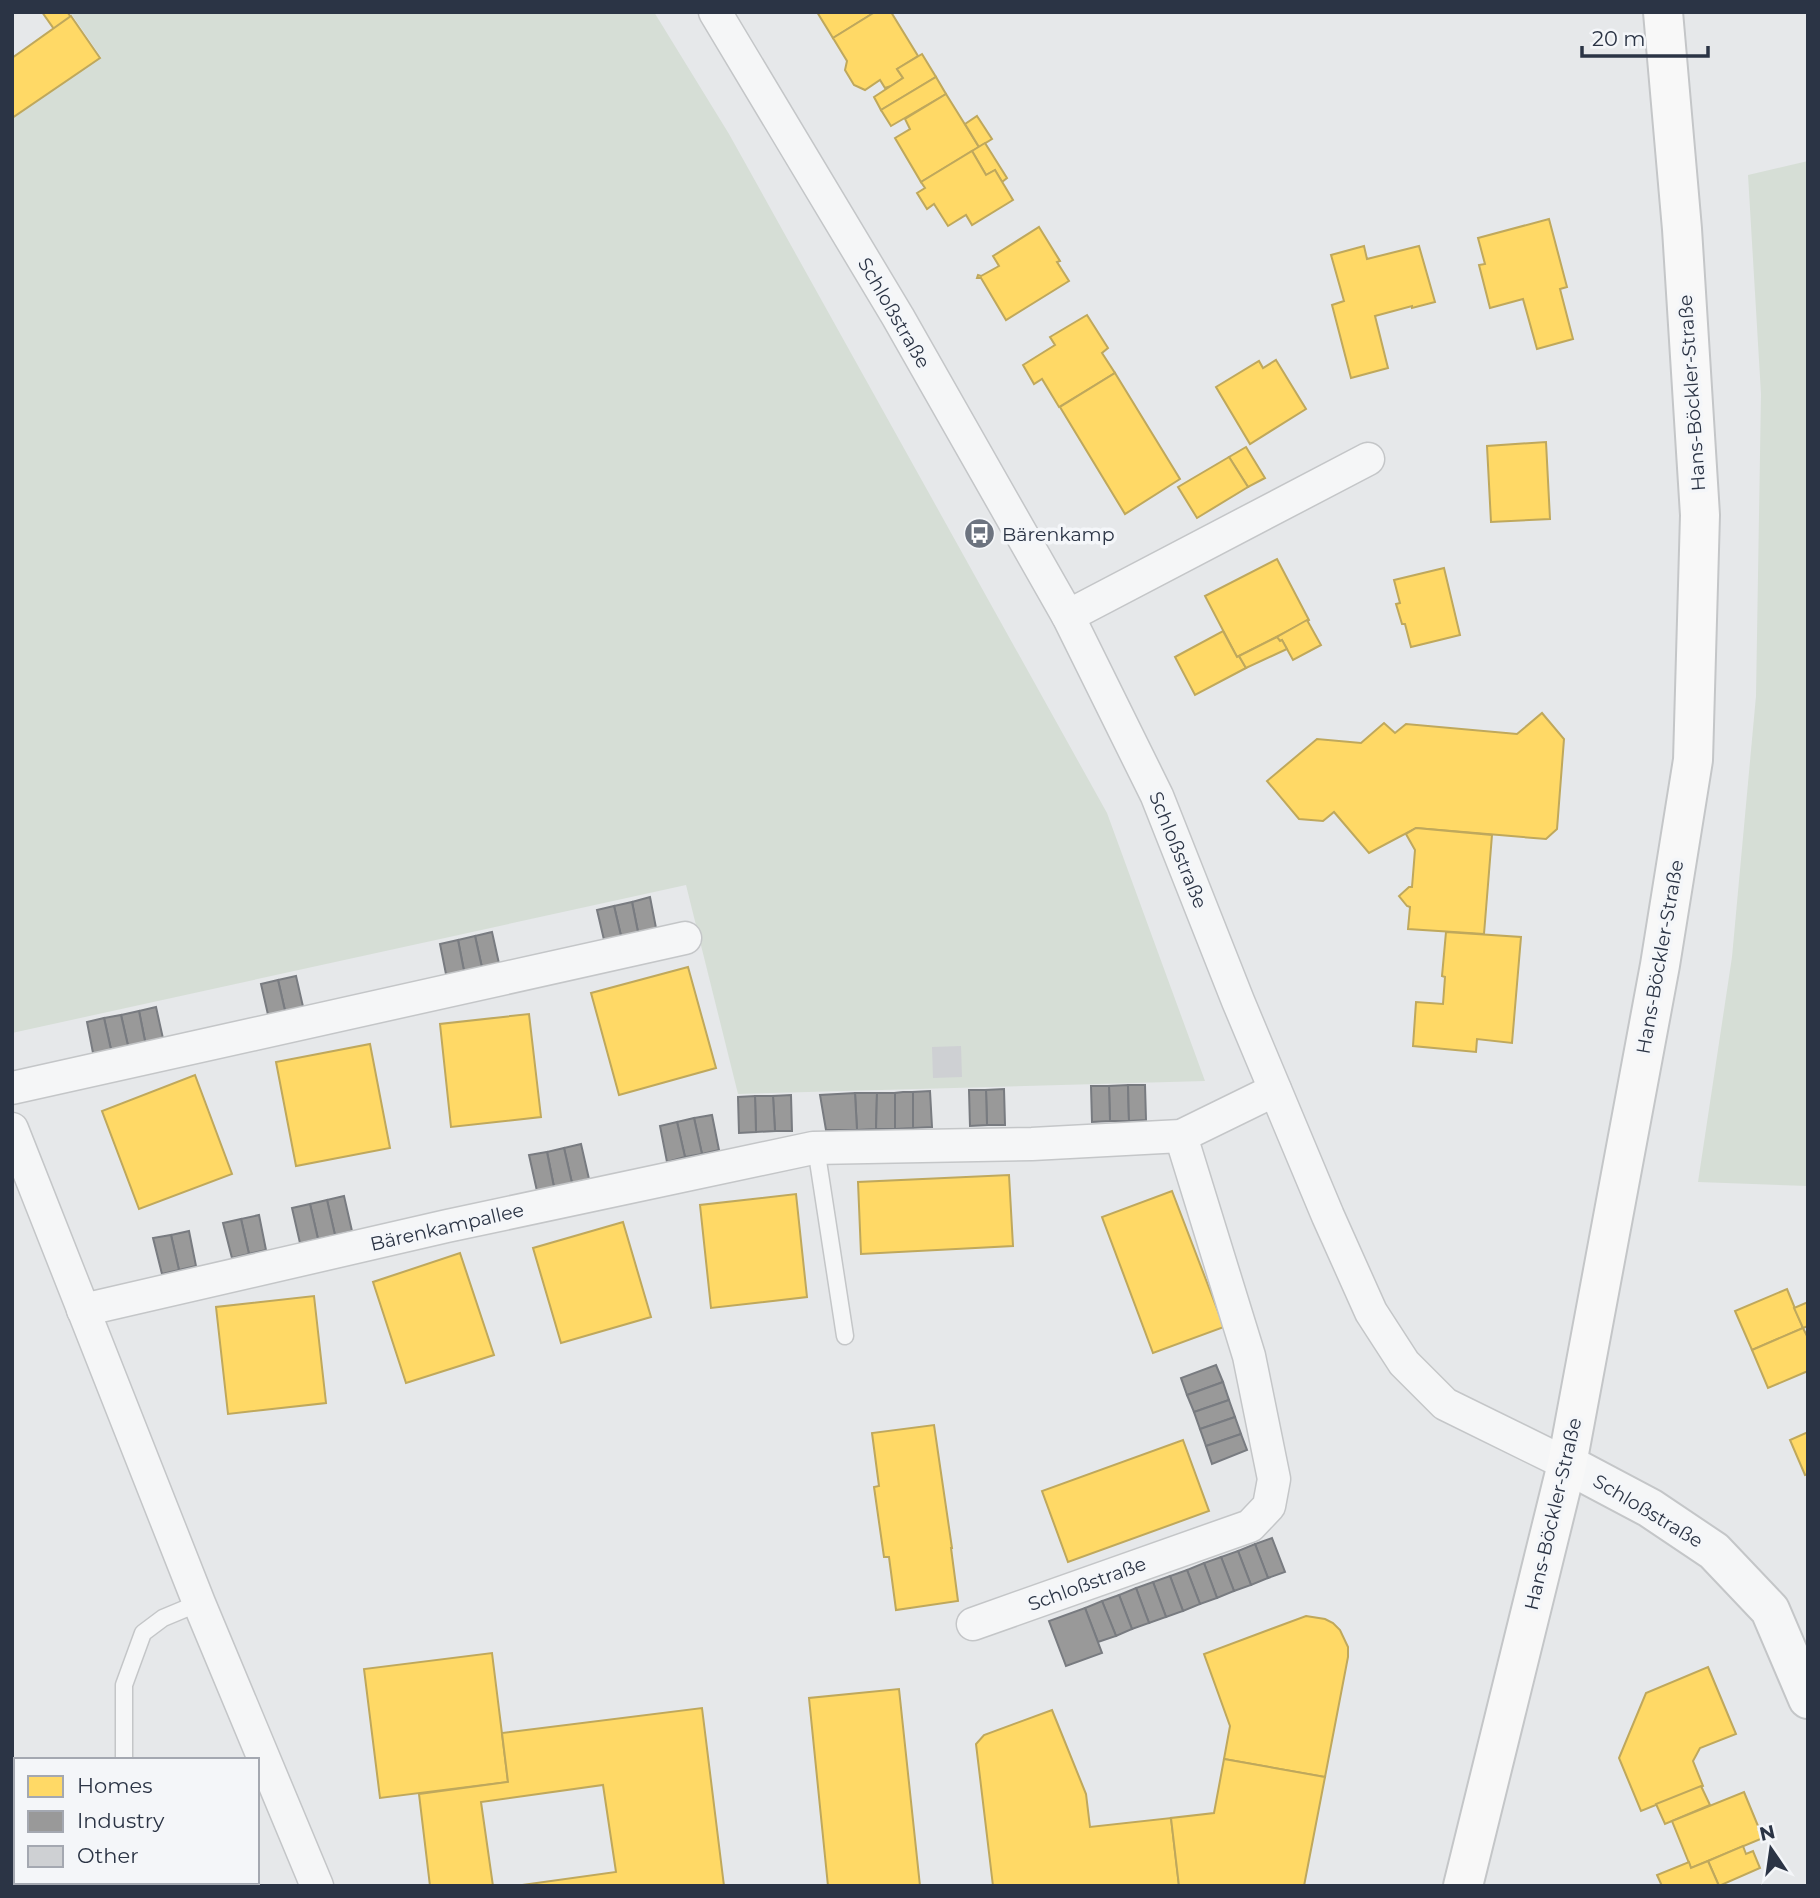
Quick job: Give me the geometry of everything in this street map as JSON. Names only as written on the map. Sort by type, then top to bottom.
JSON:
[{"type":"main road","name":"Hans-Böckler-Straße","points":[[1463,1886],[1567,1464],[1660,965],[1693,760],[1700,515],[1682,229],[1663,12]]},
{"type":"street","name":"Schloßstraße","points":[[715,12],[898,317],[1068,616],[1157,796],[1238,1001],[1371,1312],[1404,1363],[1445,1404],[1650,1508],[1714,1551],[1770,1610],[1808,1699]]},
{"type":"street","points":[[1068,616],[1368,459]]},
{"type":"street","points":[[12,1088],[685,938]]},
{"type":"street","points":[[815,1147],[1032,1144],[1181,1136],[1275,1090]]},
{"type":"street","points":[[12,1129],[199,1603],[317,1886]]},
{"type":"street","name":"Schloßstraße","points":[[973,1624],[1250,1526],[1269,1506],[1274,1479],[1248,1356],[1181,1136]]},
{"type":"street","name":"Bärenkampallee","points":[[83,1310],[447,1226],[815,1147]]},
{"type":"lane","points":[[815,1147],[845,1336]]},
{"type":"lane","points":[[124,1758],[124,1685],[143,1633],[163,1618],[199,1603]]},
{"type":"shaded area","points":[[70,12],[654,12],[729,134],[1107,813],[1205,1081],[738,1094],[686,885],[12,1033],[12,119],[101,57]]},
{"type":"shaded area","points":[[1808,161],[1808,1186],[1698,1182],[1732,957],[1756,696],[1761,394],[1748,175]]},
{"type":"building: Homes","points":[[42,12],[67,12],[71,17],[54,29]]},
{"type":"building: Homes","points":[[817,12],[875,12],[833,38]]},
{"type":"building: Homes","points":[[875,12],[891,12],[918,56],[897,69],[903,78],[891,86],[885,88],[880,80],[865,90],[854,85],[845,70],[847,61],[833,38]]},
{"type":"building: Homes","points":[[71,16],[100,58],[12,118],[12,58]]},
{"type":"building: Homes","points":[[922,54],[936,77],[881,110],[874,97],[903,78],[897,69]]},
{"type":"building: Homes","points":[[936,77],[946,94],[891,126],[881,110]]},
{"type":"building: Homes","points":[[946,94],[979,147],[921,182],[895,138],[910,129],[905,119]]},
{"type":"building: Homes","points":[[977,116],[992,139],[979,147],[965,124]]},
{"type":"building: Homes","points":[[985,143],[1007,178],[1002,182],[995,170],[986,175],[972,151]]},
{"type":"building: Homes","points":[[972,151],[986,175],[995,170],[1013,200],[972,225],[966,215],[948,226],[934,204],[927,209],[917,193],[925,188],[921,182]]},
{"type":"building: Homes","points":[[1549,219],[1567,287],[1560,289],[1573,339],[1537,349],[1523,299],[1490,308],[1479,265],[1485,264],[1478,238]]},
{"type":"building: Homes","points":[[1039,227],[1069,281],[1006,320],[981,278],[977,278],[978,275],[981,276],[999,266],[993,256]]},
{"type":"building: Homes","points":[[1364,246],[1367,259],[1419,246],[1435,302],[1375,316],[1388,368],[1351,378],[1332,305],[1344,301],[1331,255]]},
{"type":"building: Homes","points":[[1087,315],[1108,348],[1102,353],[1115,373],[1059,407],[1042,379],[1034,384],[1023,365],[1055,345],[1050,337]]},
{"type":"building: Homes","points":[[1276,360],[1306,409],[1250,444],[1216,387],[1259,361],[1263,368]]},
{"type":"building: Homes","points":[[1115,373],[1180,479],[1125,514],[1060,407]]},
{"type":"building: Homes","points":[[1546,442],[1550,519],[1491,522],[1487,446]]},
{"type":"building: Homes","points":[[1246,447],[1265,478],[1248,487],[1229,457]]},
{"type":"building: Homes","points":[[1229,457],[1248,487],[1197,518],[1178,487]]},
{"type":"building: Homes","points":[[1277,559],[1309,620],[1237,657],[1205,596]]},
{"type":"building: Homes","points":[[1444,568],[1460,635],[1411,647],[1396,604],[1400,603],[1394,580]]},
{"type":"building: Homes","points":[[1307,620],[1321,645],[1293,660],[1282,640],[1277,637]]},
{"type":"building: Homes","points":[[1223,631],[1246,668],[1195,695],[1175,657]]},
{"type":"building: Homes","points":[[1277,637],[1287,649],[1246,668],[1239,656]]},
{"type":"building: Homes","points":[[1542,713],[1564,739],[1557,829],[1546,839],[1416,828],[1369,853],[1334,812],[1323,821],[1299,819],[1267,781],[1317,739],[1361,743],[1384,723],[1395,733],[1406,724],[1517,734]]},
{"type":"building: Homes","points":[[1416,828],[1492,835],[1484,934],[1408,929],[1410,907],[1399,896],[1412,887],[1415,850],[1406,834]]},
{"type":"building: Homes","points":[[1446,932],[1521,937],[1512,1043],[1477,1039],[1476,1052],[1413,1046],[1416,1002],[1443,1004],[1445,977],[1442,976]]},
{"type":"building: Homes","points":[[688,967],[716,1068],[619,1095],[591,993]]},
{"type":"building: Homes","points":[[529,1014],[541,1117],[451,1127],[440,1024]]},
{"type":"building: Homes","points":[[370,1044],[390,1148],[296,1166],[276,1062]]},
{"type":"building: Homes","points":[[195,1075],[232,1174],[139,1209],[102,1111]]},
{"type":"building: Homes","points":[[1009,1175],[1013,1246],[861,1254],[858,1182]]},
{"type":"building: Homes","points":[[1172,1191],[1224,1327],[1153,1353],[1102,1217]]},
{"type":"building: Homes","points":[[796,1194],[807,1297],[711,1308],[700,1205]]},
{"type":"building: Homes","points":[[623,1222],[651,1317],[561,1343],[533,1248]]},
{"type":"building: Homes","points":[[460,1253],[494,1355],[406,1383],[373,1282]]},
{"type":"building: Homes","points":[[1787,1289],[1803,1328],[1752,1350],[1735,1311]]},
{"type":"building: Homes","points":[[314,1296],[326,1403],[228,1414],[216,1307]]},
{"type":"building: Homes","points":[[1808,1302],[1808,1326],[1803,1328],[1794,1308]]},
{"type":"building: Homes","points":[[1803,1328],[1808,1338],[1808,1371],[1768,1388],[1752,1350]]},
{"type":"building: Homes","points":[[934,1425],[958,1601],[896,1610],[889,1557],[884,1557],[874,1487],[879,1486],[872,1433]]},
{"type":"building: Homes","points":[[1808,1432],[1808,1474],[1805,1475],[1790,1440]]},
{"type":"building: Homes","points":[[1183,1440],[1209,1511],[1068,1562],[1042,1491]]},
{"type":"building: Homes","points":[[1306,1616],[1333,1623],[1340,1630],[1348,1647],[1325,1777],[1224,1759],[1230,1726],[1204,1654]]},
{"type":"building: Homes","points":[[492,1653],[508,1782],[380,1798],[364,1669]]},
{"type":"building: Homes","points":[[1708,1667],[1736,1734],[1700,1748],[1693,1761],[1703,1786],[1641,1811],[1619,1758],[1646,1693]]},
{"type":"building: Homes","points":[[899,1689],[920,1886],[828,1886],[809,1698]]},
{"type":"building: Homes","points":[[702,1708],[724,1886],[515,1886],[616,1872],[603,1785],[481,1802],[493,1886],[430,1886],[419,1794],[508,1782],[502,1733]]},
{"type":"building: Homes","points":[[1052,1710],[1086,1794],[1090,1827],[1171,1818],[1179,1886],[993,1886],[976,1744],[984,1735]]},
{"type":"building: Homes","points":[[1224,1759],[1325,1777],[1304,1886],[1179,1886],[1171,1818],[1214,1813]]},
{"type":"building: Homes","points":[[1701,1786],[1710,1805],[1665,1824],[1656,1804]]},
{"type":"building: Homes","points":[[1744,1792],[1763,1838],[1691,1868],[1672,1821]]},
{"type":"building: Homes","points":[[1743,1846],[1746,1854],[1753,1851],[1760,1868],[1719,1886],[1708,1861]]},
{"type":"building: Homes","points":[[1708,1861],[1719,1886],[1662,1886],[1657,1875],[1689,1862],[1691,1868]]},
{"type":"building: Industry","points":[[650,897],[657,933],[639,937],[632,902]]},
{"type":"building: Industry","points":[[632,902],[639,937],[622,940],[614,906]]},
{"type":"building: Industry","points":[[614,906],[622,940],[605,944],[597,910]]},
{"type":"building: Industry","points":[[492,932],[500,968],[483,972],[475,936]]},
{"type":"building: Industry","points":[[475,936],[483,972],[465,976],[458,940]]},
{"type":"building: Industry","points":[[458,940],[465,976],[447,979],[440,944]]},
{"type":"building: Industry","points":[[296,976],[304,1011],[286,1015],[278,980]]},
{"type":"building: Industry","points":[[278,980],[286,1015],[269,1019],[261,984]]},
{"type":"building: Industry","points":[[156,1007],[164,1043],[146,1046],[139,1011]]},
{"type":"building: Industry","points":[[139,1011],[146,1046],[129,1050],[121,1015]]},
{"type":"building: Industry","points":[[121,1015],[129,1050],[112,1054],[104,1018]]},
{"type":"building: Industry","points":[[104,1018],[112,1054],[94,1058],[87,1022]]},
{"type":"building: Industry","points":[[1128,1085],[1129,1121],[1110,1121],[1109,1086]]},
{"type":"building: Industry","points":[[1128,1085],[1145,1085],[1146,1120],[1129,1121]]},
{"type":"building: Industry","points":[[1091,1086],[1109,1086],[1110,1121],[1092,1122]]},
{"type":"building: Industry","points":[[1004,1089],[1005,1125],[987,1125],[986,1090]]},
{"type":"building: Industry","points":[[969,1090],[986,1090],[987,1125],[970,1126]]},
{"type":"building: Industry","points":[[930,1091],[932,1127],[913,1128],[913,1092]]},
{"type":"building: Industry","points":[[913,1092],[913,1128],[895,1129],[895,1093]]},
{"type":"building: Industry","points":[[855,1093],[877,1093],[876,1129],[857,1130]]},
{"type":"building: Industry","points":[[855,1093],[857,1130],[826,1130],[820,1095]]},
{"type":"building: Industry","points":[[877,1093],[895,1093],[895,1129],[876,1129]]},
{"type":"building: Industry","points":[[791,1095],[792,1131],[775,1131],[773,1096]]},
{"type":"building: Industry","points":[[755,1096],[773,1096],[775,1131],[756,1132]]},
{"type":"building: Industry","points":[[755,1096],[756,1132],[739,1133],[738,1097]]},
{"type":"building: Industry","points":[[712,1115],[719,1150],[702,1154],[694,1118]]},
{"type":"building: Industry","points":[[694,1118],[702,1154],[685,1157],[677,1122]]},
{"type":"building: Industry","points":[[677,1122],[685,1157],[667,1162],[660,1126]]},
{"type":"building: Industry","points":[[581,1144],[589,1179],[572,1183],[564,1148]]},
{"type":"building: Industry","points":[[564,1148],[572,1183],[554,1187],[547,1152]]},
{"type":"building: Industry","points":[[547,1152],[554,1187],[537,1191],[529,1155]]},
{"type":"building: Industry","points":[[344,1196],[352,1231],[335,1235],[327,1200]]},
{"type":"building: Industry","points":[[327,1200],[335,1235],[318,1239],[310,1204]]},
{"type":"building: Industry","points":[[310,1204],[318,1239],[300,1243],[292,1208]]},
{"type":"building: Industry","points":[[259,1215],[266,1250],[249,1254],[241,1219]]},
{"type":"building: Industry","points":[[241,1219],[249,1254],[232,1258],[223,1223]]},
{"type":"building: Industry","points":[[189,1231],[196,1266],[179,1270],[171,1235]]},
{"type":"building: Industry","points":[[171,1235],[179,1270],[162,1274],[153,1238]]},
{"type":"building: Industry","points":[[1216,1365],[1223,1382],[1187,1395],[1181,1378]]},
{"type":"building: Industry","points":[[1223,1382],[1229,1400],[1194,1412],[1187,1395]]},
{"type":"building: Industry","points":[[1229,1400],[1235,1417],[1200,1429],[1194,1412]]},
{"type":"building: Industry","points":[[1235,1417],[1241,1434],[1206,1446],[1200,1429]]},
{"type":"building: Industry","points":[[1241,1434],[1247,1450],[1212,1464],[1206,1446]]},
{"type":"building: Industry","points":[[1272,1538],[1285,1572],[1268,1578],[1255,1544]]},
{"type":"building: Industry","points":[[1255,1544],[1268,1578],[1251,1585],[1238,1551]]},
{"type":"building: Industry","points":[[1238,1551],[1251,1585],[1234,1591],[1221,1557]]},
{"type":"building: Industry","points":[[1221,1557],[1234,1591],[1217,1598],[1204,1563]]},
{"type":"building: Industry","points":[[1204,1563],[1217,1598],[1200,1604],[1187,1570]]},
{"type":"building: Industry","points":[[1187,1570],[1200,1604],[1183,1611],[1170,1576]]},
{"type":"building: Industry","points":[[1170,1576],[1183,1611],[1166,1617],[1153,1582]]},
{"type":"building: Industry","points":[[1153,1582],[1166,1617],[1149,1623],[1136,1588]]},
{"type":"building: Industry","points":[[1136,1588],[1149,1623],[1132,1629],[1119,1595]]},
{"type":"building: Industry","points":[[1119,1595],[1132,1629],[1116,1636],[1102,1601]]},
{"type":"building: Industry","points":[[1102,1601],[1116,1636],[1098,1642],[1085,1608]]},
{"type":"building: Industry","points":[[1085,1608],[1102,1653],[1066,1666],[1049,1621]]},
{"type":"building: Other","points":[[961,1046],[962,1077],[933,1078],[932,1047]]},
{"type":"place","name":"Bärenkamp","points":[[979,534]]}]
